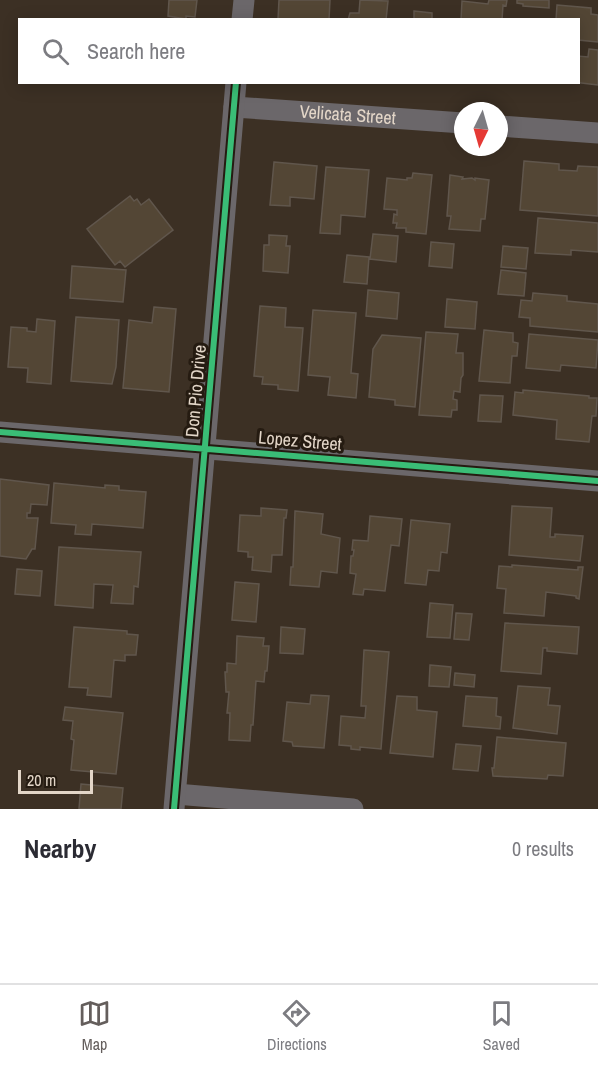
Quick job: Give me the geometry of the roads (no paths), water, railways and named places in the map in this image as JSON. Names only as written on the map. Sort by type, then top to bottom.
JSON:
[{"type":"street","points":[[242,18],[244,0]]},
{"type":"street","name":"Don Pio Drive","points":[[175,802],[236,84]]},
{"type":"street","name":"Velicata Street","points":[[234,107],[454,122]]},
{"type":"street","points":[[508,127],[598,133]]},
{"type":"street","name":"Lopez Street","points":[[0,432],[598,481]]},
{"type":"street","points":[[175,802],[353,809]]}]
